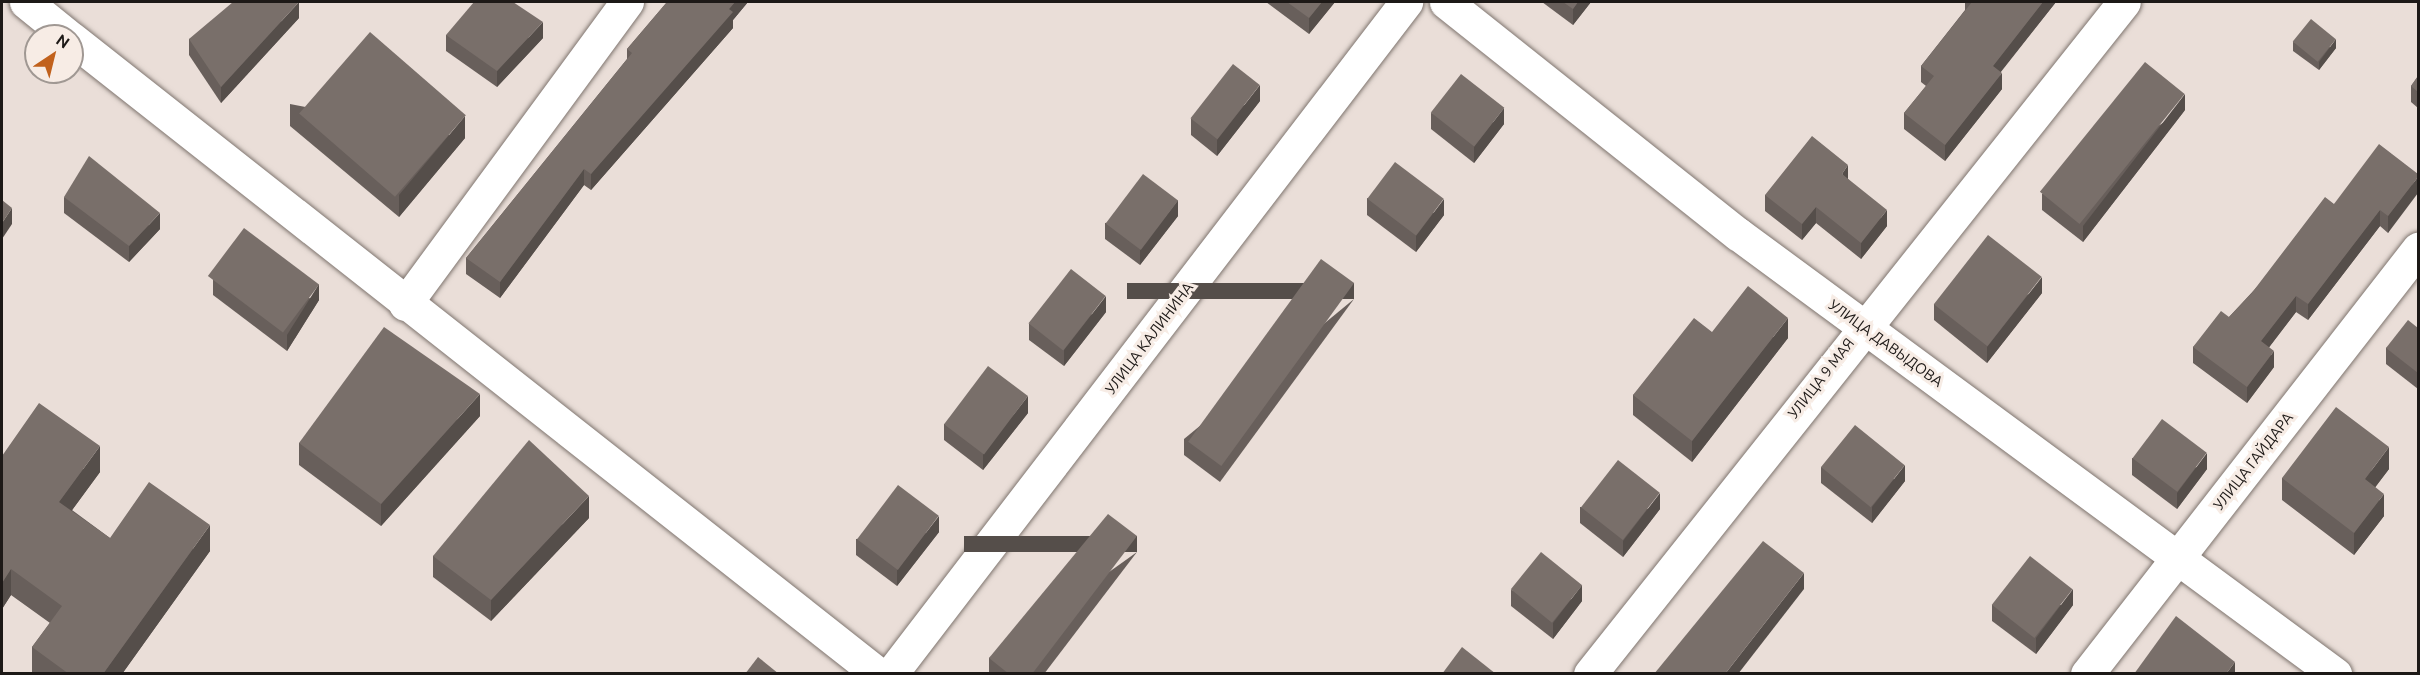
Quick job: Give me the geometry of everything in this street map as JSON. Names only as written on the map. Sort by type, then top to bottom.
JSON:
[{"type":"street","points":[[26,2],[53,24]]},
{"type":"street","points":[[405,304],[627,2]]},
{"type":"street","name":"УЛИЦА КАЛИНИНА","points":[[891,674],[1406,2]]},
{"type":"street","name":"УЛИЦА ДАВЫДОВА","points":[[1446,2],[1737,234],[2335,674]]},
{"type":"street","name":"УЛИЦА 9 МАЯ","points":[[1590,674],[1863,326],[2124,2]]},
{"type":"street","points":[[84,49],[405,304],[878,674]]},
{"type":"street","name":"УЛИЦА ГАЙДАРА","points":[[2087,674],[2418,249]]},
{"type":"building","points":[[233,2],[299,2],[221,87],[189,39]]},
{"type":"building","points":[[474,2],[513,2],[543,22],[497,71],[446,35]]},
{"type":"building","points":[[667,2],[735,2],[729,9],[733,12],[591,174],[584,169],[500,282],[466,258],[632,53],[627,49]]},
{"type":"building","points":[[1287,2],[1322,2],[1309,18]]},
{"type":"building","points":[[1563,2],[1578,2],[1573,9]]},
{"type":"building","points":[[1972,2],[2043,2],[1993,66],[2002,73],[1945,145],[1904,113],[1934,76],[1921,66]]},
{"type":"building","points":[[2311,19],[2336,39],[2318,62],[2293,42]]},
{"type":"building","points":[[370,32],[466,115],[395,197],[299,114]]},
{"type":"building","points":[[2145,62],[2185,94],[2080,224],[2040,192]]},
{"type":"building","points":[[1233,64],[1260,85],[1217,139],[1191,118]]},
{"type":"building","points":[[1461,74],[1504,108],[1474,146],[1431,113]]},
{"type":"building","points":[[2418,76],[2418,92],[2411,86]]},
{"type":"building","points":[[1812,136],[1848,165],[1842,174],[1887,210],[1861,243],[1816,207],[1802,224],[1765,195]]},
{"type":"building","points":[[2379,144],[2418,174],[2418,177],[2388,216],[2380,210],[2308,304],[2296,296],[2261,341],[2274,351],[2247,387],[2193,347],[2221,311],[2229,317],[2251,294],[2325,197],[2334,204]]},
{"type":"building","points":[[89,156],[160,213],[129,246],[64,197]]},
{"type":"building","points":[[1395,162],[1444,199],[1416,235],[1367,199]]},
{"type":"building","points":[[1143,174],[1178,200],[1141,250],[1106,224]]},
{"type":"building","points":[[2,200],[12,208],[2,223]]},
{"type":"building","points":[[244,228],[319,285],[283,332],[208,276]]},
{"type":"building","points":[[1988,235],[2042,277],[1987,346],[1934,304]]},
{"type":"building","points":[[1321,259],[1354,283],[1221,466],[1188,442]]},
{"type":"building","points":[[1071,269],[1106,296],[1063,350],[1029,323]]},
{"type":"building","points":[[1748,286],[1788,318],[1692,441],[1633,395],[1694,318],[1712,332]]},
{"type":"building","points":[[2408,320],[2418,328],[2418,373],[2386,348]]},
{"type":"building","points":[[384,327],[480,394],[381,504],[299,443]]},
{"type":"building","points":[[988,366],[1028,396],[984,454],[944,424]]},
{"type":"building","points":[[39,403],[100,446],[59,502],[110,538],[149,482],[210,525],[103,674],[69,674],[32,647],[62,606],[11,569],[2,583],[2,456]]},
{"type":"building","points":[[2336,407],[2389,447],[2365,479],[2384,494],[2354,533],[2282,478]]},
{"type":"building","points":[[2162,419],[2207,453],[2177,492],[2133,458]]},
{"type":"building","points":[[1855,425],[1905,465],[1871,507],[1821,467]]},
{"type":"building","points":[[529,440],[589,496],[491,600],[433,556]]},
{"type":"building","points":[[1618,460],[1660,493],[1623,540],[1581,507]]},
{"type":"building","points":[[898,485],[939,516],[898,570],[857,539]]},
{"type":"building","points":[[1108,514],[1137,536],[1032,674],[1009,674],[989,658]]},
{"type":"building","points":[[1763,541],[1804,573],[1725,674],[1654,674]]},
{"type":"building","points":[[1541,552],[1582,585],[1552,623],[1511,589]]},
{"type":"building","points":[[2030,556],[2073,589],[2034,638],[1992,605]]},
{"type":"building","points":[[2176,616],[2235,662],[2226,674],[2134,674]]},
{"type":"building","points":[[1462,647],[1496,674],[1442,674]]},
{"type":"building","points":[[758,657],[779,674],[745,674]]}]
